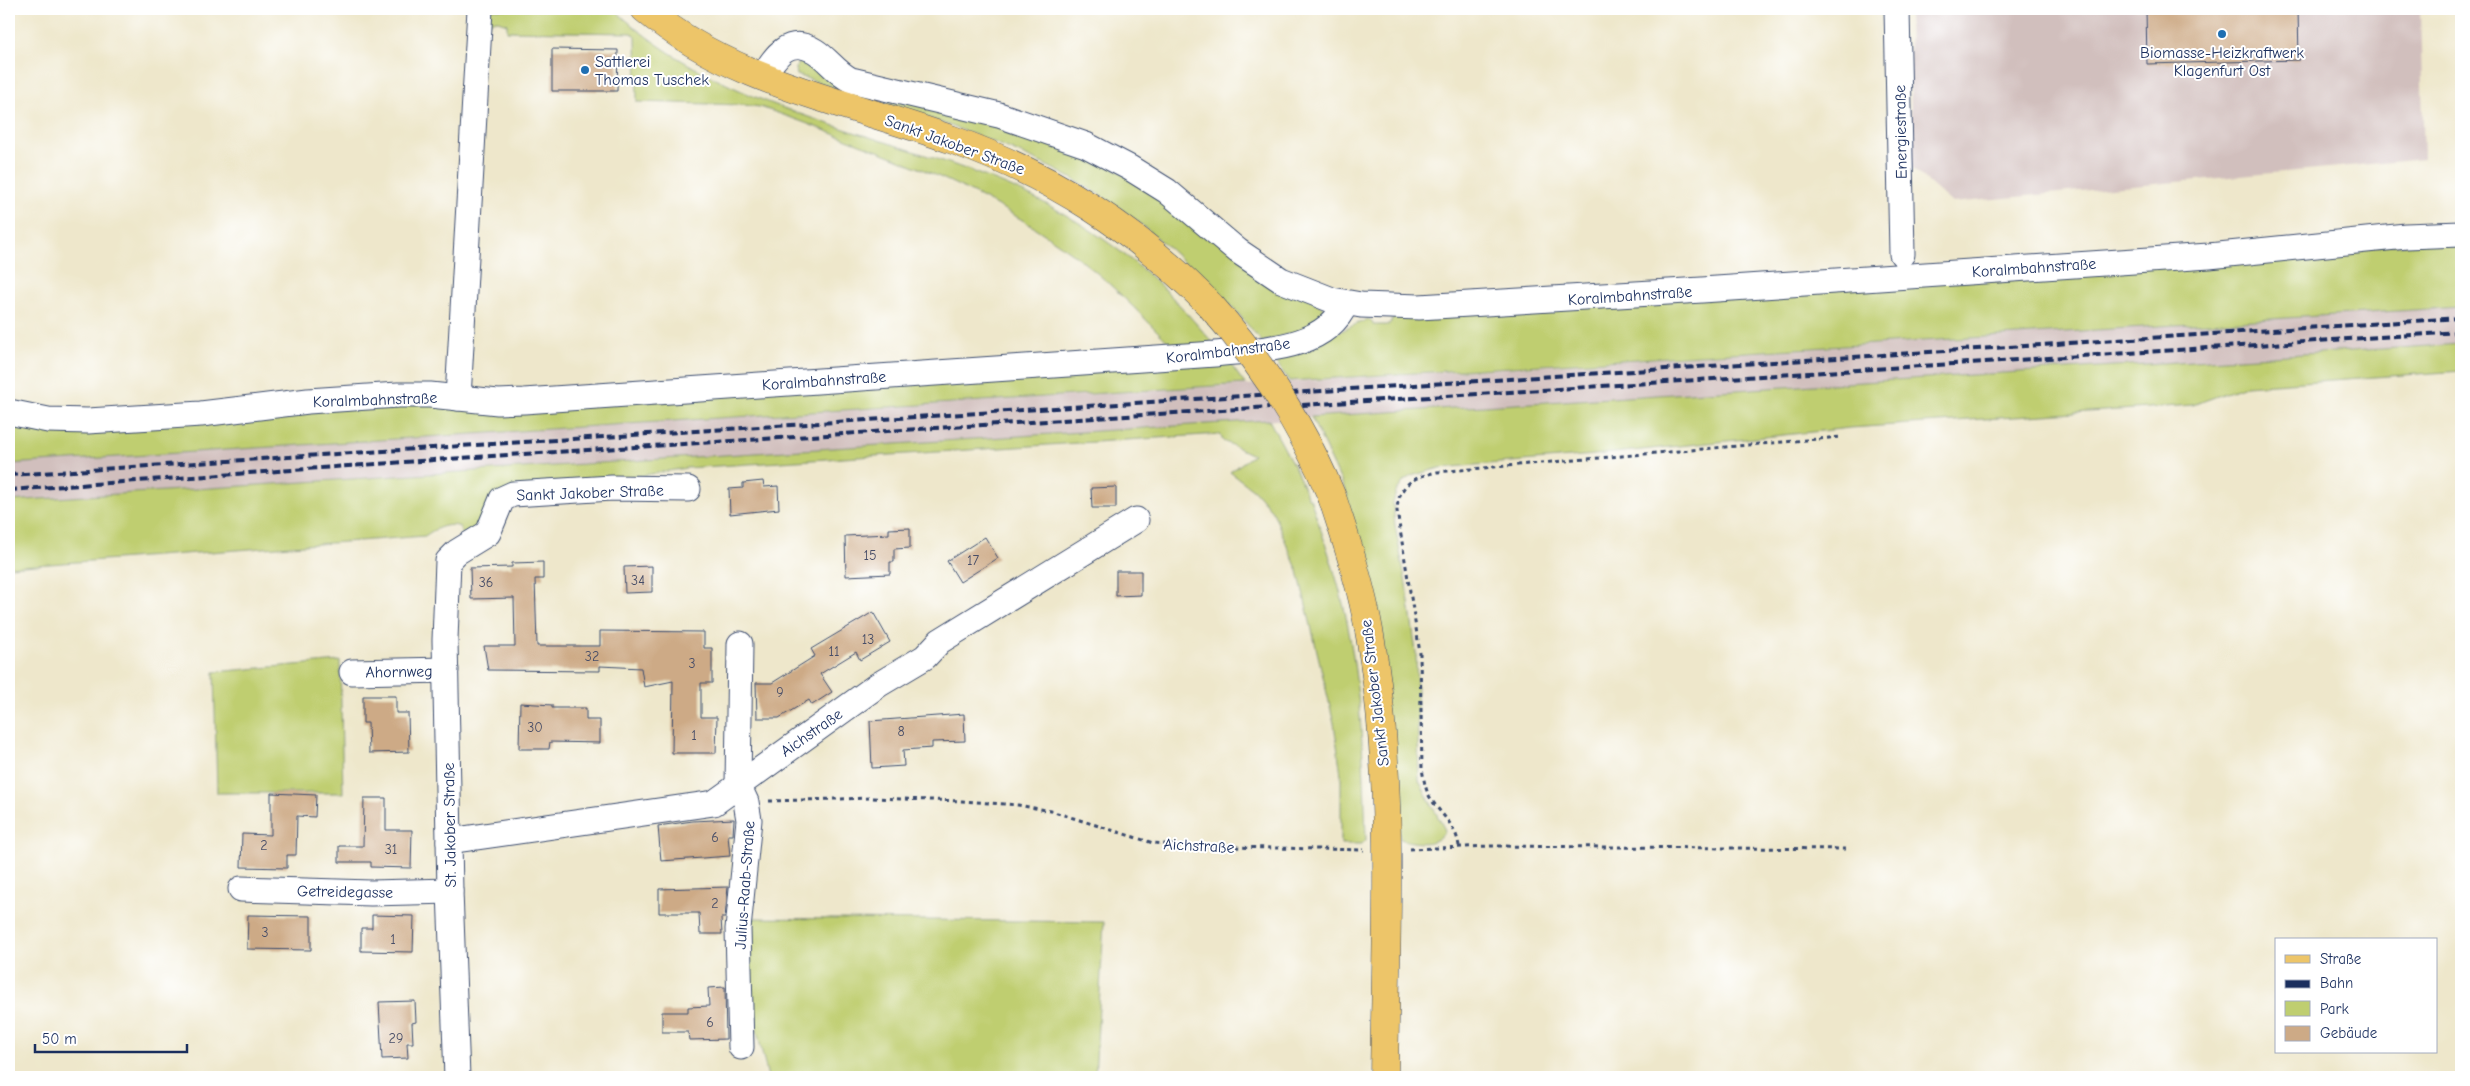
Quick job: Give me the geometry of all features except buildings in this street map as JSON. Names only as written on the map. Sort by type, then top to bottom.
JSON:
[{"type":"main road","name":"Sankt Jakober Straße","points":[[645,9],[691,41],[763,76],[952,139],[1010,162],[1050,182],[1098,210],[1140,240],[1178,273],[1211,306],[1259,364],[1284,402],[1313,454],[1332,497],[1357,578],[1374,658],[1383,753],[1386,850],[1384,1077]]},
{"type":"street","points":[[458,398],[480,9]]},
{"type":"street","name":"Energiestraße","points":[[1897,9],[1902,254]]},
{"type":"street","points":[[763,76],[782,50],[789,47],[805,48],[814,50],[838,72],[851,80],[972,107],[1060,134],[1110,156],[1150,180],[1181,202],[1238,251],[1273,275],[1313,293],[1346,303]]},
{"type":"street","name":"Koralmbahnstraße","points":[[9,412],[48,420],[88,421],[201,414],[308,401],[414,395],[498,402],[542,400],[1215,354],[1296,343],[1330,326],[1341,315],[1346,303],[1398,307],[1557,299],[2209,256],[2406,236],[2461,234]]},
{"type":"street","name":"Sankt Jakober Straße","points":[[446,573],[448,561],[457,552],[488,533],[502,499],[513,494],[612,488],[688,489]]},
{"type":"street","name":"Aichstraße","points":[[449,841],[714,803],[742,793],[878,685],[925,657],[940,641],[1136,520]]},
{"type":"street","name":"St. Jakober Straße","points":[[446,573],[450,891],[457,1077]]},
{"type":"street","name":"Julius-Raab-Straße","points":[[740,644],[742,793],[750,820],[738,929],[741,1047]]},
{"type":"street","name":"Ahornweg","points":[[352,672],[446,670]]},
{"type":"street","name":"Getreidegasse","points":[[241,889],[371,893],[450,891]]},
{"type":"path","points":[[1459,846],[1452,825],[1430,798],[1424,784],[1422,769],[1420,653],[1397,511],[1398,497],[1406,483],[1419,476],[1437,472],[1616,458],[1841,437]]},
{"type":"path","name":"Aichstraße","points":[[742,793],[962,800],[1018,805],[1051,811],[1153,843],[1185,846],[1329,850],[1386,850],[1459,846],[1849,849]]},
{"type":"shaded area","points":[[1909,9],[2420,9],[2424,159],[1952,203],[1912,168]]},
{"type":"shaded area","points":[[2461,307],[2461,344],[9,501],[9,464]]},
{"type":"green space","points":[[490,9],[614,9],[658,45],[706,74],[757,98],[972,171],[1024,193],[1063,213],[1119,250],[1169,294],[1217,347],[1173,347],[1133,306],[1091,268],[1063,247],[1006,210],[947,180],[885,154],[760,107],[637,102],[636,37],[632,33],[507,31],[507,24],[495,20],[489,23]]},
{"type":"green space","points":[[806,61],[1090,152],[1327,310],[1315,326],[1262,342],[1231,305],[1227,305],[1163,243],[1129,215],[1092,190],[1057,171],[985,139],[797,75],[796,68],[798,64]]},
{"type":"green space","points":[[2461,240],[2461,307],[1289,381],[1272,356],[1301,349],[1368,319],[1372,321],[1373,325],[1389,325],[1393,318]]},
{"type":"green space","points":[[2461,344],[2461,371],[2245,386],[2193,405],[1850,428],[1594,455],[1440,468],[1411,476],[1404,481],[1396,492],[1393,503],[1416,652],[1419,781],[1445,830],[1442,836],[1432,842],[1418,843],[1400,839],[1344,496],[1348,496],[1311,417]]},
{"type":"green space","points":[[1228,361],[1245,384],[9,464],[9,421],[277,411]]},
{"type":"green space","points":[[1269,420],[1296,470],[1308,498],[1310,498],[1345,612],[1355,669],[1361,726],[1366,840],[1362,844],[1341,844],[1341,775],[1334,723],[1298,571],[1273,512],[1254,490],[1230,472],[1253,455],[1223,441],[1220,434],[686,468],[610,481],[527,486],[486,525],[462,535],[460,527],[451,525],[437,529],[425,536],[9,567],[9,501]]},
{"type":"green space","points":[[340,661],[343,793],[217,793],[214,672]]},
{"type":"green space","points":[[751,918],[1104,922],[1095,1077],[768,1077],[749,998]]},
{"type":"railway","points":[[9,475],[2461,318]]},
{"type":"railway","points":[[9,490],[476,457],[2461,332]]},
{"type":"place","name":"Biomasse-Heizkraftwerk Klagenfurt Ost","points":[[2222,34]]},
{"type":"place","name":"Sattlerei Thomas Tuschek","points":[[585,70]]}]
